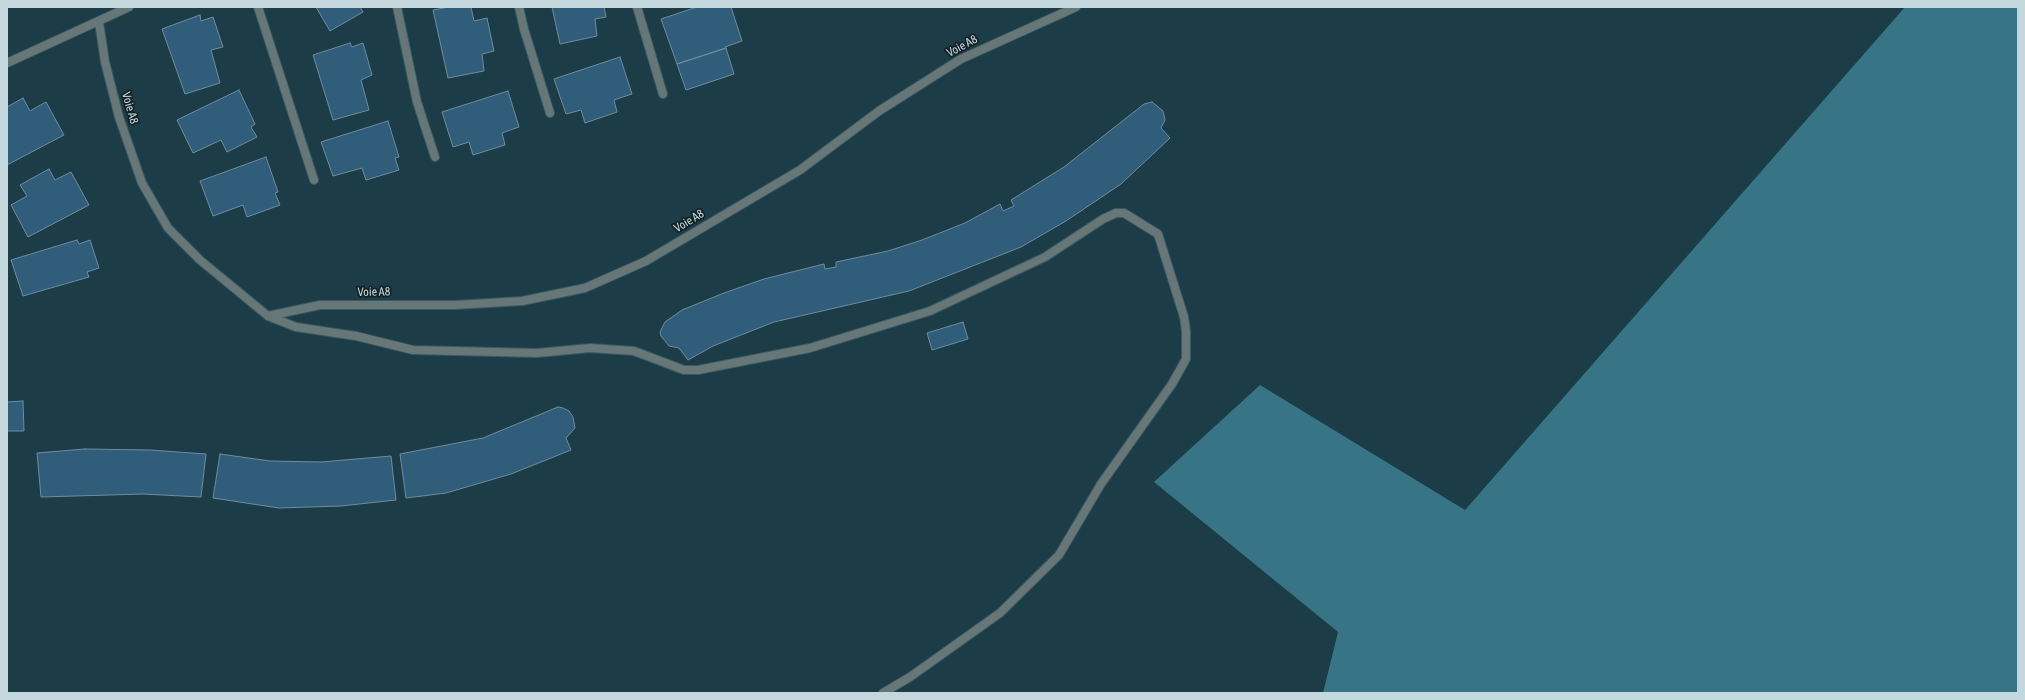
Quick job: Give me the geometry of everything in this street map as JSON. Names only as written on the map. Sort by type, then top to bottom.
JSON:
[{"type":"street","points":[[7,63],[130,7]]},
{"type":"street","points":[[258,7],[314,180]]},
{"type":"street","points":[[397,7],[417,102],[435,157]]},
{"type":"street","points":[[520,7],[524,29],[550,113]]},
{"type":"street","points":[[637,7],[663,94]]},
{"type":"street","name":"Voie A8","points":[[268,316],[320,305],[455,304],[522,301],[585,288],[646,261],[800,170],[879,111],[961,59],[1076,7]]},
{"type":"street","name":"Voie A8","points":[[99,22],[105,62],[119,117],[142,183],[168,228],[200,260],[268,316],[296,326],[356,336],[412,350],[537,353],[590,348],[634,351],[684,370],[698,370],[810,348],[930,311],[1044,257],[1103,219],[1116,213],[1124,212],[1158,234],[1184,317],[1186,331],[1186,359],[1172,384],[1101,484],[1058,555],[1000,612],[910,677],[883,693]]},
{"type":"shaded area","points":[[1905,7],[2018,7],[2018,693],[1323,693],[1338,632],[1154,482],[1260,385],[1465,510]]},
{"type":"building","points":[[316,7],[360,7],[363,12],[330,31]]},
{"type":"building","points":[[449,7],[471,7],[474,21],[487,18],[494,51],[482,54],[484,71],[448,78],[433,10]]},
{"type":"building","points":[[552,7],[604,7],[606,17],[595,19],[597,36],[560,44]]},
{"type":"building","points":[[697,7],[731,7],[742,41],[725,47],[726,48],[677,64],[661,19]]},
{"type":"building","points":[[200,15],[201,21],[213,17],[223,47],[211,50],[220,83],[185,94],[162,29]]},
{"type":"building","points":[[350,43],[352,47],[363,43],[372,75],[361,80],[369,110],[333,120],[313,55]]},
{"type":"building","points":[[726,48],[734,74],[686,90],[677,64]]},
{"type":"building","points":[[620,57],[632,94],[614,100],[617,112],[585,123],[581,110],[566,114],[554,79]]},
{"type":"building","points":[[239,90],[255,124],[251,127],[257,137],[227,152],[221,140],[193,153],[177,120]]},
{"type":"building","points":[[508,91],[519,127],[502,133],[505,145],[473,155],[469,142],[453,147],[442,112]]},
{"type":"building","points":[[23,98],[30,111],[46,102],[64,135],[7,165],[7,107]]},
{"type":"building","points":[[1152,102],[1163,111],[1165,120],[1161,128],[1170,138],[1121,184],[1066,221],[1021,247],[909,291],[774,322],[713,346],[688,360],[679,348],[669,346],[661,336],[660,332],[665,322],[682,310],[724,293],[764,279],[824,264],[825,269],[836,267],[836,262],[888,251],[922,240],[965,223],[1000,204],[1003,211],[1014,206],[1011,200],[1064,167],[1144,104]]},
{"type":"building","points":[[388,121],[399,157],[395,158],[399,170],[366,180],[362,168],[333,176],[321,142]]},
{"type":"building","points":[[266,157],[278,192],[275,193],[280,205],[247,217],[243,205],[213,216],[200,181]]},
{"type":"building","points":[[49,169],[55,180],[71,172],[89,205],[28,237],[11,205],[27,196],[20,185]]},
{"type":"building","points":[[77,240],[79,244],[90,240],[99,268],[87,272],[89,277],[23,296],[11,260]]},
{"type":"building","points":[[963,322],[968,339],[932,350],[927,333]]},
{"type":"building","points":[[23,401],[24,431],[7,431],[7,402]]},
{"type":"building","points":[[558,407],[569,411],[573,417],[575,428],[566,438],[571,450],[511,474],[446,493],[406,498],[400,454],[483,438]]},
{"type":"building","points":[[85,449],[150,450],[206,454],[201,497],[143,494],[41,497],[37,453]]},
{"type":"building","points":[[220,454],[270,461],[321,462],[391,456],[396,500],[341,506],[279,508],[213,498]]}]
